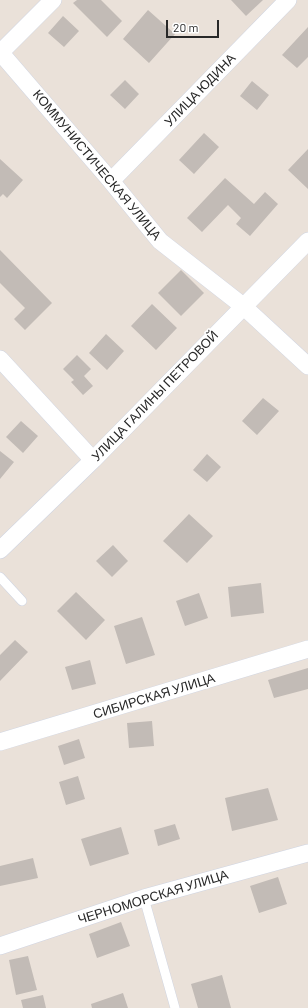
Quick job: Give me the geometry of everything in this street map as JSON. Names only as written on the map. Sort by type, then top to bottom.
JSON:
[{"type":"street","points":[[0,52],[53,0]]},
{"type":"street","name":"УЛИЦА ЮДИНА","points":[[112,181],[288,0]]},
{"type":"street","name":"КОММУНИСТИЧЕСКАЯ УЛИЦА","points":[[0,52],[112,181],[160,241],[243,306],[308,366]]},
{"type":"street","name":"УЛИЦА ГАЛИНЫ ПЕТРОВОЙ","points":[[0,550],[93,460],[308,241]]},
{"type":"street","points":[[0,359],[93,460]]},
{"type":"street","name":"СИБИРСКАЯ УЛИЦА","points":[[0,742],[308,649]]},
{"type":"street","name":"ЧЕРНОМОРСКАЯ УЛИЦА","points":[[0,946],[144,898],[308,853]]},
{"type":"lane","points":[[0,577],[22,601]]},
{"type":"lane","points":[[144,898],[175,1008]]},
{"type":"building","points":[[77,0],[101,0],[122,21],[107,37],[73,3]]},
{"type":"building","points":[[231,0],[263,0],[246,16]]},
{"type":"building","points":[[148,10],[175,34],[149,63],[123,39]]},
{"type":"building","points":[[63,16],[79,31],[64,47],[48,33]]},
{"type":"building","points":[[308,27],[308,57],[297,68],[282,55]]},
{"type":"building","points":[[125,80],[139,94],[125,109],[110,95]]},
{"type":"building","points":[[252,81],[269,95],[257,110],[240,96]]},
{"type":"building","points":[[204,133],[219,147],[194,174],[179,160]]},
{"type":"building","points":[[308,149],[308,189],[288,170]]},
{"type":"building","points":[[0,159],[23,180],[7,198],[3,194],[0,197]]},
{"type":"building","points":[[225,178],[254,204],[265,192],[278,204],[250,236],[236,224],[241,218],[228,205],[202,232],[187,218]]},
{"type":"building","points":[[0,250],[52,303],[25,330],[14,319],[25,308],[0,283]]},
{"type":"building","points":[[181,270],[204,293],[181,316],[158,293]]},
{"type":"building","points":[[152,304],[177,328],[156,350],[131,326]]},
{"type":"building","points":[[106,334],[124,351],[107,370],[89,353]]},
{"type":"building","points":[[77,355],[91,369],[84,376],[93,386],[83,395],[71,382],[74,380],[63,369]]},
{"type":"building","points":[[263,398],[279,411],[257,435],[242,421]]},
{"type":"building","points":[[21,421],[38,436],[23,453],[6,437]]},
{"type":"building","points":[[0,451],[14,462],[0,479]]},
{"type":"building","points":[[207,454],[221,467],[207,482],[193,470]]},
{"type":"building","points":[[189,514],[213,536],[187,563],[163,541]]},
{"type":"building","points":[[113,545],[128,561],[112,577],[96,561]]},
{"type":"building","points":[[261,583],[264,613],[231,617],[228,587]]},
{"type":"building","points":[[76,592],[105,620],[86,640],[57,611]]},
{"type":"building","points":[[199,593],[208,618],[185,626],[176,601]]},
{"type":"building","points":[[142,617],[155,655],[126,664],[114,626]]},
{"type":"building","points":[[15,640],[28,652],[0,681],[0,655]]},
{"type":"building","points":[[90,660],[96,684],[72,690],[65,667]]},
{"type":"building","points":[[308,668],[308,689],[274,698],[268,680]]},
{"type":"building","points":[[152,721],[154,746],[129,748],[127,723]]},
{"type":"building","points":[[79,739],[85,758],[64,765],[58,746]]},
{"type":"building","points":[[78,776],[85,799],[66,805],[59,782]]},
{"type":"building","points":[[268,788],[278,820],[232,831],[225,798]]},
{"type":"building","points":[[175,824],[180,839],[158,846],[154,830]]},
{"type":"building","points":[[121,827],[129,854],[90,866],[81,839]]},
{"type":"building","points":[[33,858],[38,878],[0,886],[0,866]]},
{"type":"building","points":[[278,877],[287,904],[259,913],[250,886]]},
{"type":"building","points":[[121,922],[130,946],[97,958],[89,934]]},
{"type":"building","points":[[28,956],[37,990],[16,995],[9,960]]},
{"type":"building","points":[[222,975],[231,1008],[198,1008],[191,984]]},
{"type":"building","points":[[123,993],[128,1008],[92,1008],[91,1004]]},
{"type":"building","points":[[43,995],[46,1008],[23,1008],[21,1000]]}]
